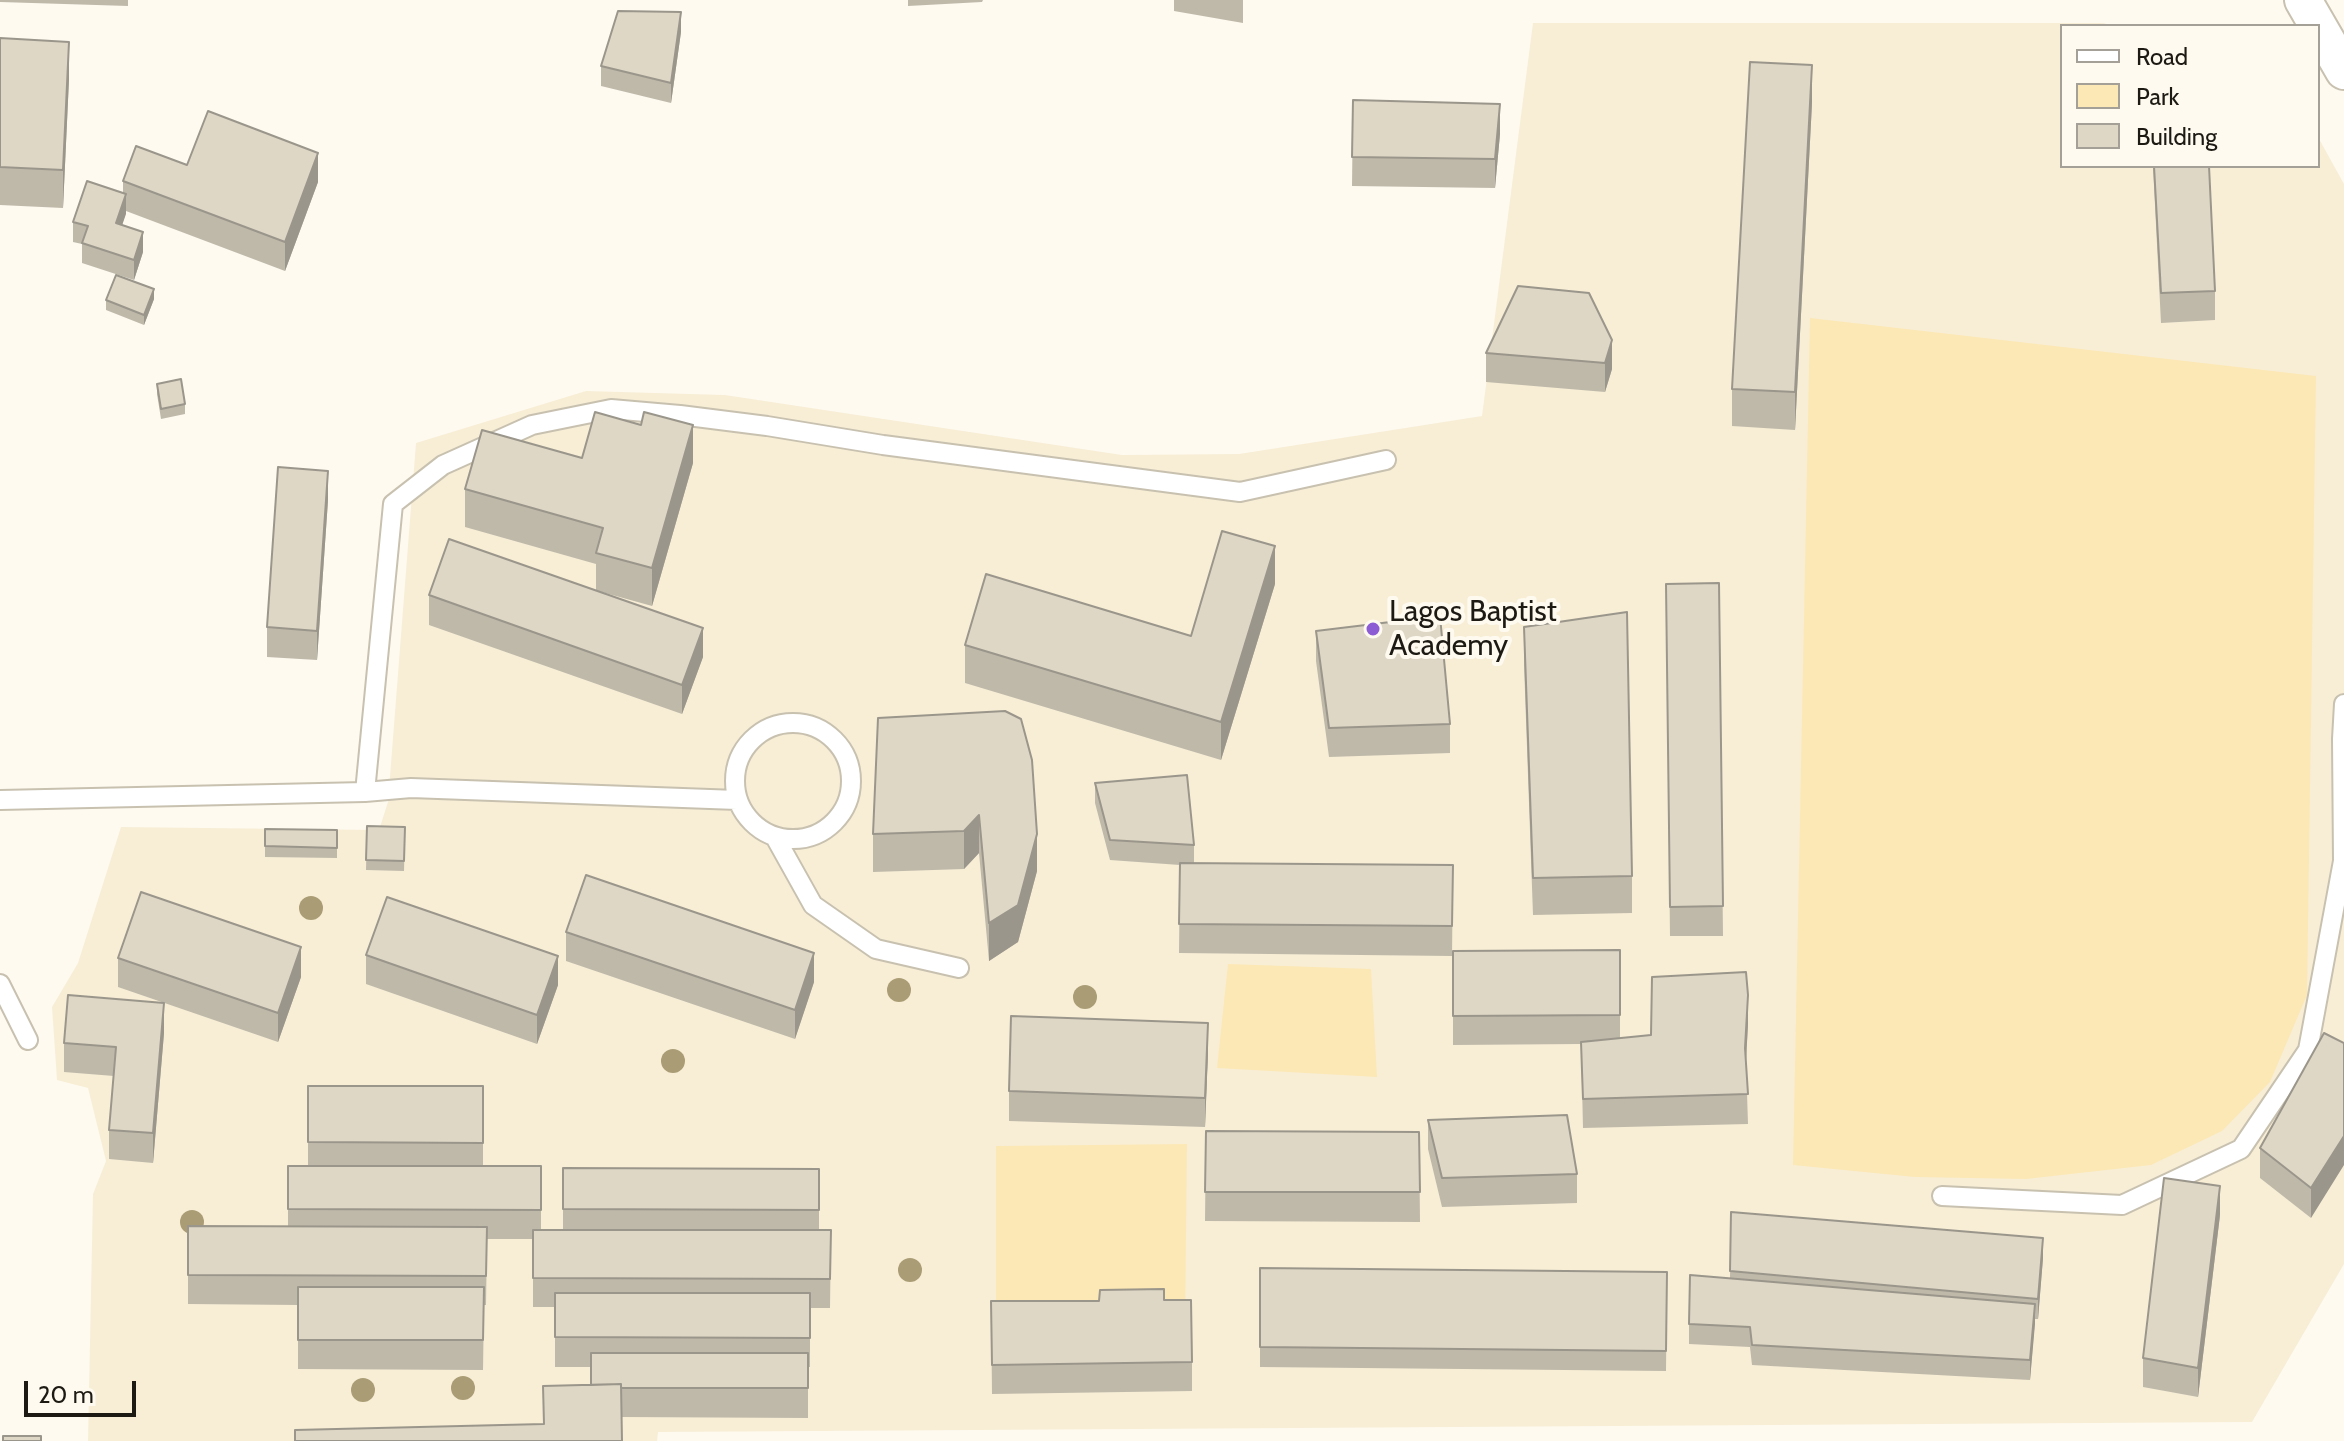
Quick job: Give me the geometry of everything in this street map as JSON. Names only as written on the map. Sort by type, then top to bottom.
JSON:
[{"type":"street","points":[[2303,0],[2317,24]]},
{"type":"street","points":[[2320,29],[2344,71]]},
{"type":"lane","points":[[365,792],[393,504],[443,465],[532,425],[611,409],[680,415],[1240,492],[1386,460]]},
{"type":"lane","points":[[1942,1196],[2122,1205],[2241,1149],[2308,1050],[2343,861],[2344,704]]},
{"type":"lane","points":[[792,722],[811,725],[840,746],[849,762],[849,799],[841,815],[828,828],[812,836],[794,839],[775,837],[759,829],[746,816],[737,800],[734,782],[737,764],[745,747],[758,734],[792,722]]},
{"type":"lane","points":[[0,800],[365,792],[411,788],[737,800]]},
{"type":"lane","points":[[775,837],[813,905],[876,949],[959,968]]},
{"type":"lane","points":[[0,984],[28,1040]]},
{"type":"shaded area","name":"Lagos Baptist Academy","points":[[1533,23],[2103,23],[2107,24],[2060,24],[2060,168],[2320,168],[2320,141],[2344,184],[2344,1264],[2252,1422],[658,1432],[657,1441],[88,1441],[93,1194],[106,1161],[88,1088],[57,1080],[52,1007],[78,963],[121,827],[379,830],[388,802],[416,443],[586,391],[725,395],[1122,455],[1239,454],[1482,416]]},
{"type":"green space","points":[[1810,318],[2316,376],[2307,995],[2270,1082],[2222,1131],[2151,1165],[2026,1179],[1915,1177],[1793,1165]]},
{"type":"green space","points":[[1228,964],[1371,969],[1377,1077],[1217,1068]]},
{"type":"green space","points":[[1187,1144],[1185,1327],[996,1328],[996,1146]]},
{"type":"building","points":[[618,11],[681,12],[671,83],[601,66]]},
{"type":"building","points":[[0,38],[69,42],[63,170],[0,167]]},
{"type":"building","points":[[1750,62],[1812,65],[1795,392],[1732,389]]},
{"type":"building","points":[[1353,100],[1500,104],[1495,159],[1352,157]]},
{"type":"building","points":[[208,111],[318,153],[285,242],[123,181],[136,146],[187,165]]},
{"type":"building","points":[[2154,168],[2209,168],[2215,291],[2161,293]]},
{"type":"building","points":[[87,181],[126,194],[116,223],[143,232],[134,260],[82,243],[88,226],[73,222]]},
{"type":"building","points":[[116,275],[154,289],[144,315],[106,300]]},
{"type":"building","points":[[1518,286],[1589,293],[1612,340],[1605,363],[1486,353]]},
{"type":"building","points":[[181,379],[185,404],[161,409],[157,384]]},
{"type":"building","points":[[595,412],[641,425],[644,412],[693,425],[652,568],[596,553],[603,528],[465,489],[482,430],[582,458]]},
{"type":"building","points":[[278,467],[328,471],[317,631],[267,627]]},
{"type":"building","points":[[1222,531],[1275,546],[1221,722],[965,645],[986,574],[1191,636]]},
{"type":"building","points":[[449,539],[703,628],[682,685],[429,595]]},
{"type":"building","points":[[1719,583],[1723,906],[1670,907],[1666,584]]},
{"type":"building","points":[[1627,612],[1632,876],[1533,878],[1524,627]]},
{"type":"building","points":[[1440,616],[1450,724],[1329,728],[1316,631]]},
{"type":"building","points":[[1005,711],[1021,719],[1032,760],[1037,834],[1018,905],[989,923],[979,815],[964,831],[873,834],[878,718]]},
{"type":"building","points":[[1187,775],[1194,845],[1110,840],[1095,783]]},
{"type":"building","points":[[367,826],[405,827],[404,861],[366,860]]},
{"type":"building","points":[[265,829],[337,830],[337,848],[265,846]]},
{"type":"building","points":[[1180,863],[1453,865],[1452,926],[1179,924]]},
{"type":"building","points":[[586,875],[814,953],[795,1010],[566,932]]},
{"type":"building","points":[[141,892],[301,947],[278,1013],[118,958]]},
{"type":"building","points":[[387,897],[558,956],[537,1015],[366,955]]},
{"type":"building","points":[[1620,950],[1620,1015],[1453,1016],[1453,951]]},
{"type":"building","points":[[1746,972],[1748,1094],[1583,1099],[1581,1042],[1651,1035],[1652,977]]},
{"type":"building","points":[[68,995],[164,1003],[153,1133],[109,1130],[116,1047],[64,1043]]},
{"type":"building","points":[[1011,1016],[1208,1023],[1205,1098],[1009,1091]]},
{"type":"building","points":[[2324,1033],[2344,1043],[2344,1136],[2311,1188],[2260,1148]]},
{"type":"building","points":[[308,1086],[483,1086],[483,1143],[308,1142]]},
{"type":"building","points":[[1567,1115],[1577,1174],[1442,1178],[1428,1120]]},
{"type":"building","points":[[1206,1131],[1419,1132],[1420,1192],[1205,1192]]},
{"type":"building","points":[[288,1166],[541,1166],[541,1210],[288,1209]]},
{"type":"building","points":[[563,1168],[819,1169],[819,1210],[563,1209]]},
{"type":"building","points":[[2164,1178],[2220,1186],[2198,1368],[2143,1358]]},
{"type":"building","points":[[1731,1212],[2043,1238],[2038,1299],[1730,1271]]},
{"type":"building","points":[[188,1226],[487,1227],[486,1276],[188,1275]]},
{"type":"building","points":[[533,1230],[831,1230],[830,1279],[533,1278]]},
{"type":"building","points":[[1260,1268],[1667,1272],[1666,1351],[1260,1347]]},
{"type":"building","points":[[1690,1275],[2035,1304],[2030,1360],[1752,1345],[1750,1327],[1689,1324]]},
{"type":"building","points":[[298,1287],[484,1287],[483,1340],[298,1340]]},
{"type":"building","points":[[1164,1289],[1164,1300],[1191,1300],[1192,1362],[992,1365],[991,1301],[1099,1301],[1100,1290]]},
{"type":"building","points":[[555,1293],[810,1293],[810,1338],[555,1337]]},
{"type":"building","points":[[591,1353],[808,1353],[808,1388],[621,1388],[621,1384],[591,1385]]},
{"type":"building","points":[[621,1384],[622,1441],[295,1441],[295,1430],[544,1424],[543,1386]]},
{"type":"building","points":[[3,1436],[41,1436],[41,1441],[3,1441]]},
{"type":"place","name":"Lagos Baptist Academy","points":[[1373,629]]}]
